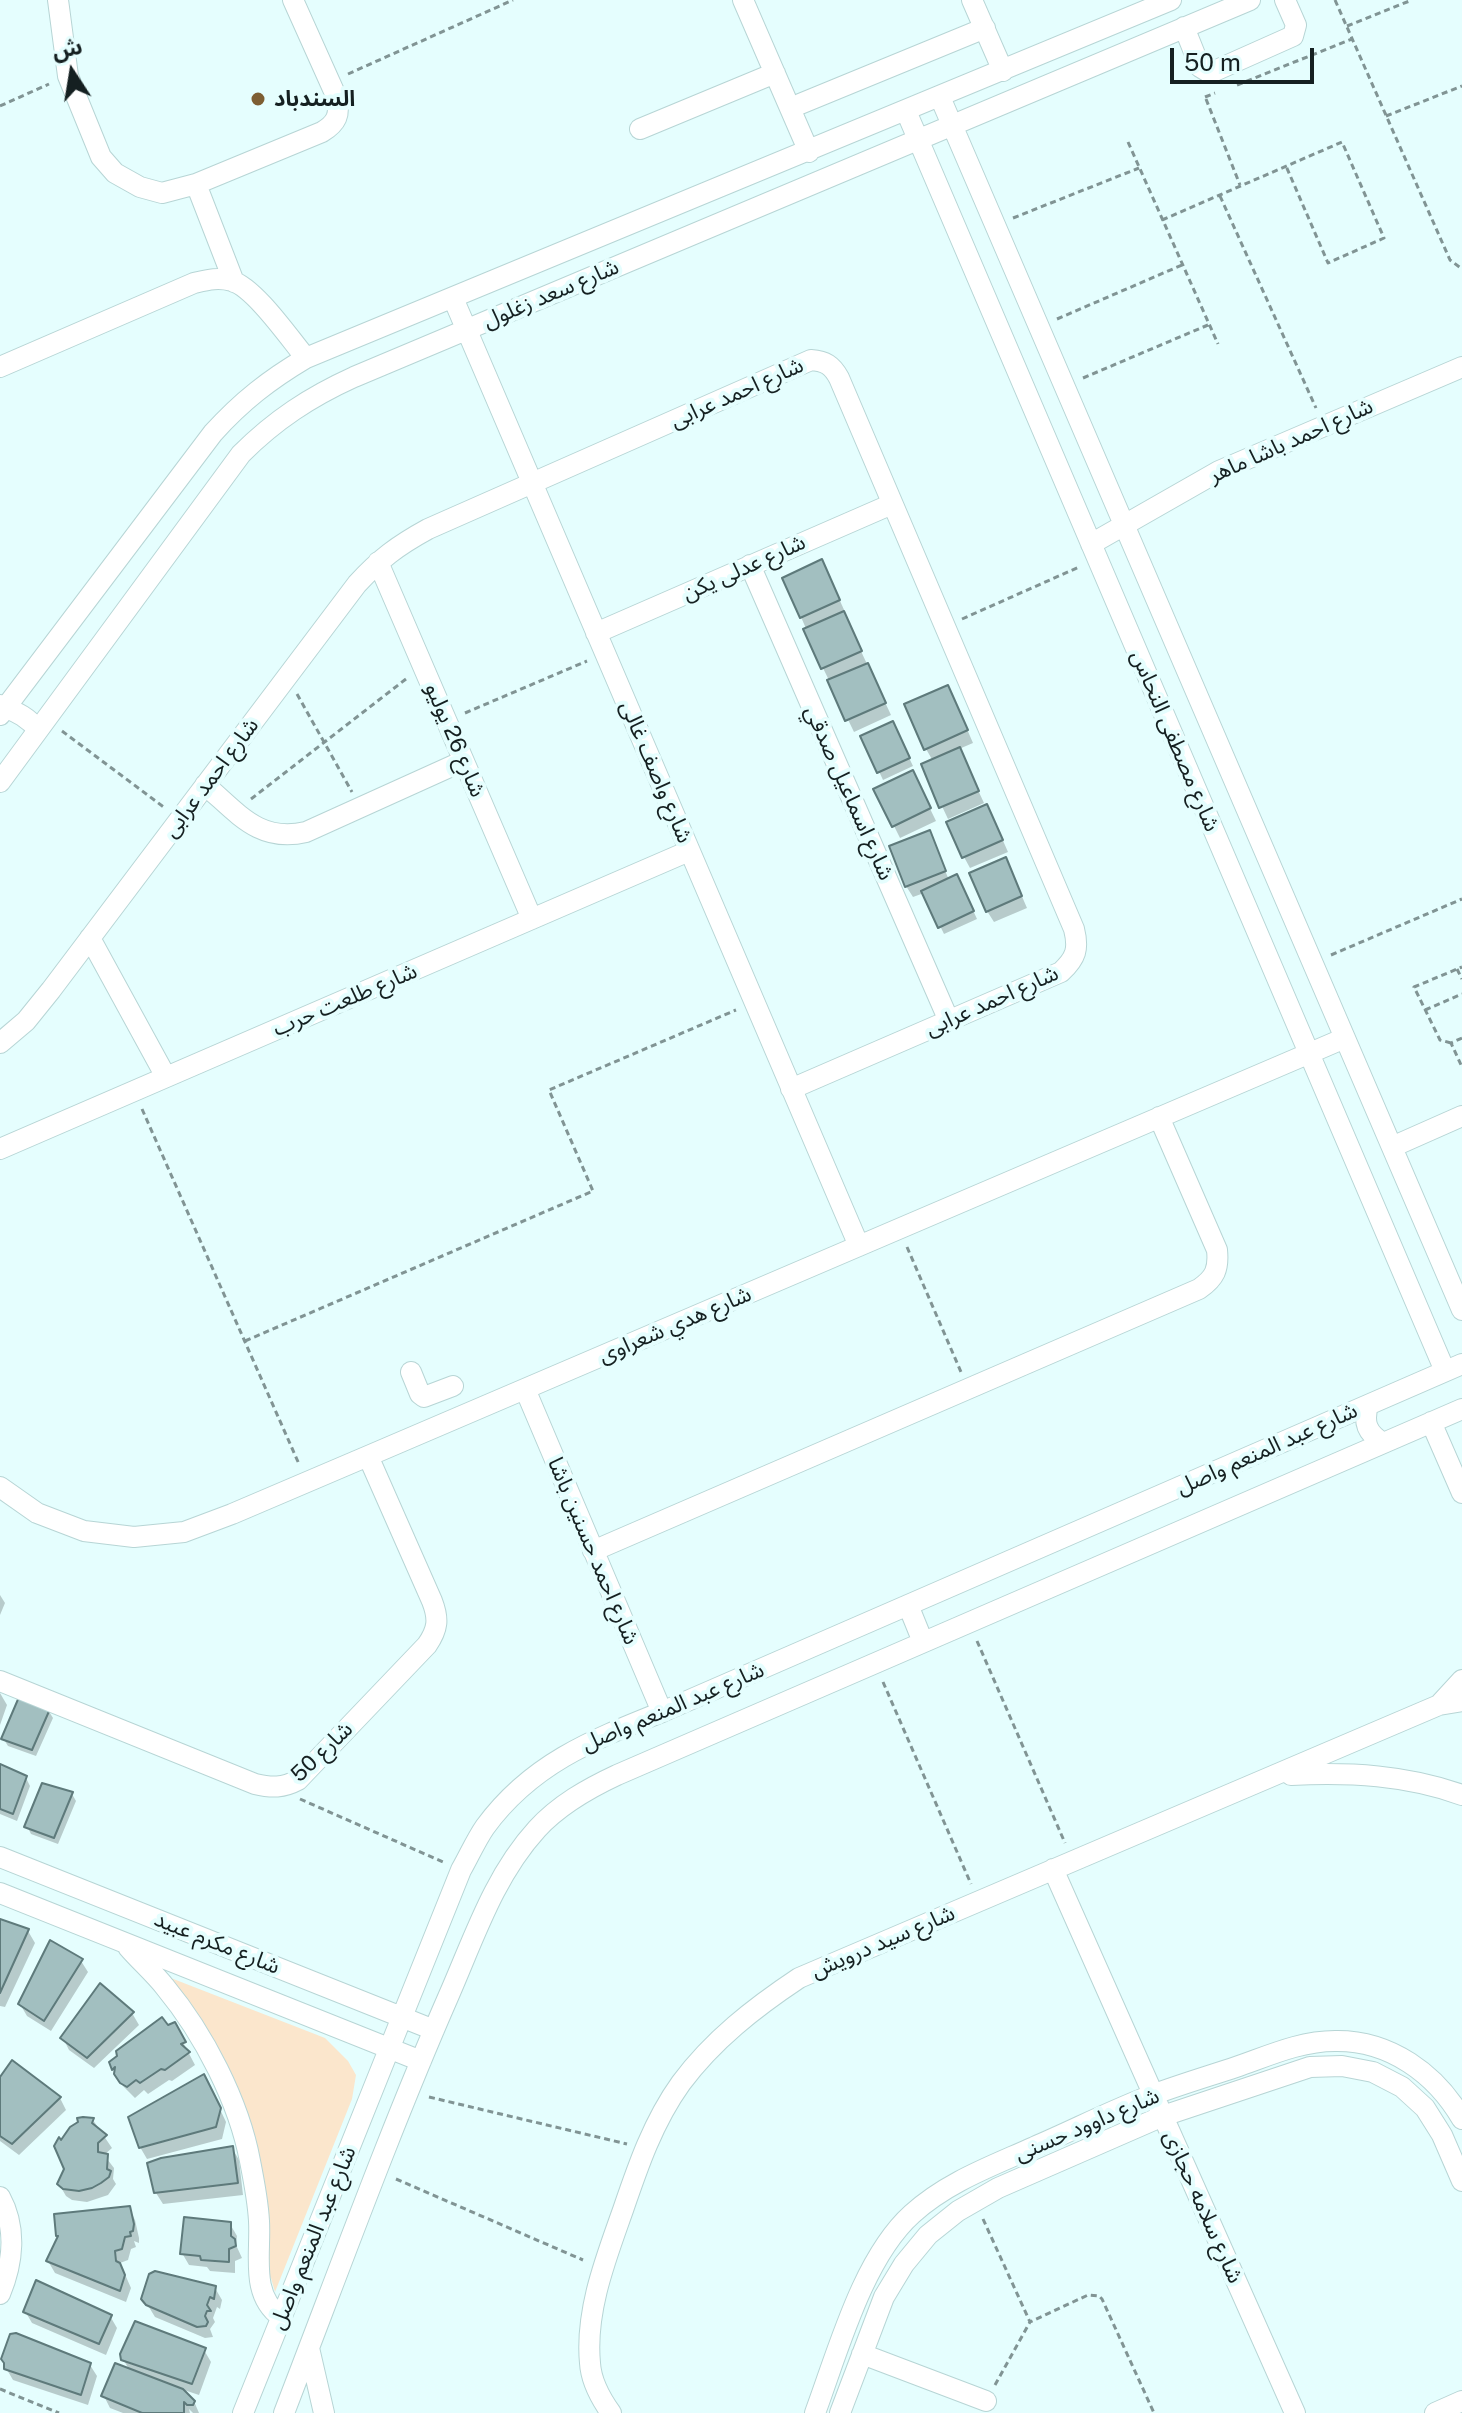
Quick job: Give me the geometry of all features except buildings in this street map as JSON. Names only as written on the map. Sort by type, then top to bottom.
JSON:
[{"type":"street","points":[[58,0],[68,76],[101,157],[115,173],[140,187],[162,193],[196,184],[322,132],[334,124],[339,112],[337,98],[293,0]]},
{"type":"street","points":[[743,0],[814,150]]},
{"type":"street","points":[[757,0],[800,104],[814,150]]},
{"type":"street","points":[[972,0],[1003,71]]},
{"type":"street","name":"شارع سعد زغلول","points":[[2,709],[213,433],[240,403],[261,386],[306,358],[1171,0]]},
{"type":"street","name":"شارع سعد زغلول","points":[[0,782],[241,454],[266,429],[293,409],[323,391],[1250,0]]},
{"type":"street","points":[[1184,27],[1200,67],[1204,71],[1215,71],[1293,36],[1296,25],[1285,0]]},
{"type":"street","points":[[800,104],[985,28]]},
{"type":"street","points":[[640,129],[775,73]]},
{"type":"street","name":"شارع مصطفى النحاس","points":[[940,97],[1462,1310]]},
{"type":"street","name":"شارع مصطفى النحاس","points":[[906,111],[1309,1053],[1453,1368]]},
{"type":"street","points":[[196,184],[234,282]]},
{"type":"street","points":[[0,367],[194,283],[214,278],[248,289],[306,358]]},
{"type":"street","name":"شارع واصف غالى","points":[[453,298],[859,1246]]},
{"type":"street","name":"شارع احمد عرابى","points":[[0,1043],[26,1021],[357,584],[399,544],[811,360],[823,361],[833,367],[1068,915],[1078,945],[1073,961],[1061,972],[791,1089]]},
{"type":"street","name":"شارع احمد باشا ماهر","points":[[1094,551],[1125,526],[1219,471],[1462,367]]},
{"type":"street","name":"شارع عدلى يكن","points":[[596,633],[892,504]]},
{"type":"street","name":"شارع 26 يوليو","points":[[378,562],[532,919]]},
{"type":"street","name":"شارع اسماعيل صدقي","points":[[750,565],[949,1021]]},
{"type":"street","points":[[2,709],[18,712],[42,725]]},
{"type":"street","points":[[205,785],[262,831],[291,835],[306,832],[463,761]]},
{"type":"street","name":"شارع طلعت حرب","points":[[0,1149],[689,851]]},
{"type":"street","points":[[90,938],[166,1077]]},
{"type":"street","name":"شارع هدي شعراوى","points":[[0,1487],[37,1513],[84,1531],[134,1537],[184,1532],[1345,1038]]},
{"type":"street","points":[[1392,1147],[1462,1116]]},
{"type":"street","points":[[593,1551],[1199,1289],[1212,1280],[1219,1266],[1217,1250],[1159,1117]]},
{"type":"street","name":"شارع عبد المنعم واصل","points":[[243,2413],[461,1870],[484,1829],[506,1801],[533,1776],[585,1744],[1453,1368]]},
{"type":"street","points":[[411,1372],[421,1396],[444,1390],[449,1421]]},
{"type":"street","name":"شارع احمد حسنين باشا","points":[[525,1389],[662,1712]]},
{"type":"street","points":[[1368,1405],[1365,1416],[1367,1427],[1373,1437],[1383,1443]]},
{"type":"street","name":"شارع عبد المنعم واصل","points":[[284,2413],[421,2061],[498,1882],[537,1829],[561,1807],[617,1775],[1431,1422],[1461,1413]]},
{"type":"street","points":[[1431,1422],[1462,1493]]},
{"type":"street","name":"شارع 50","points":[[0,1681],[255,1784],[285,1787],[298,1780],[436,1632],[438,1617],[432,1601],[368,1456]]},
{"type":"street","points":[[908,1605],[923,1642]]},
{"type":"street","name":"شارع سيد درويش","points":[[1439,1705],[1462,1680]]},
{"type":"street","name":"شارع سيد درويش","points":[[611,2413],[601,2399],[590,2366],[589,2332],[602,2268],[645,2148],[681,2083],[716,2043],[755,2007],[799,1978],[1439,1705],[1462,1701]]},
{"type":"street","points":[[1275,1775],[1337,1772],[1398,1778],[1462,1795]]},
{"type":"street","name":"شارع مكرم عبيد","points":[[0,1857],[434,2030]]},
{"type":"street","name":"شارع سلامه حجازى","points":[[1053,1869],[1295,2413]]},
{"type":"street","name":"شارع مكرم عبيد","points":[[0,1893],[421,2061]]},
{"type":"street","points":[[122,1942],[166,1988],[202,2040],[230,2097],[249,2158],[259,2220],[259,2284],[263,2298],[281,2317]]},
{"type":"street","name":"شارع داوود حسنى","points":[[815,2413],[865,2281],[884,2246],[911,2215],[943,2189],[1153,2095],[1303,2044],[1336,2041],[1369,2045],[1400,2057],[1428,2075],[1450,2099],[1462,2119]]},
{"type":"street","name":"شارع داوود حسنى","points":[[840,2413],[884,2297],[904,2264],[928,2235],[958,2211],[998,2188],[1163,2116],[1310,2067],[1342,2066],[1373,2072],[1402,2087],[1425,2108],[1442,2135],[1462,2181]]},
{"type":"street","points":[[0,2197],[6,2208],[12,2241],[8,2274],[0,2294]]},
{"type":"street","points":[[326,2205],[359,2217]]},
{"type":"street","points":[[309,2348],[324,2413]]},
{"type":"street","points":[[862,2354],[986,2401]]},
{"type":"street","points":[[1435,2413],[1462,2401]]},
{"type":"path","points":[[330,82],[513,0]]},
{"type":"path","points":[[1335,0],[1450,260],[1462,269]]},
{"type":"path","points":[[1347,26],[1412,0]]},
{"type":"path","points":[[1235,85],[1352,39]]},
{"type":"path","points":[[1204,71],[1205,97],[1240,186]]},
{"type":"path","points":[[0,106],[68,76]]},
{"type":"path","points":[[1386,116],[1462,86]]},
{"type":"path","points":[[1205,97],[1220,91]]},
{"type":"path","points":[[1128,142],[1218,344]]},
{"type":"path","points":[[1162,220],[1219,195],[1286,166],[1342,142],[1384,238],[1328,263],[1286,166]]},
{"type":"path","points":[[995,225],[1139,168]]},
{"type":"path","points":[[1219,195],[1324,426]]},
{"type":"path","points":[[1039,326],[1182,265]]},
{"type":"path","points":[[1065,386],[1209,325]]},
{"type":"path","points":[[945,626],[1094,551]]},
{"type":"path","points":[[446,721],[605,654]]},
{"type":"path","points":[[235,811],[423,666]]},
{"type":"path","points":[[287,676],[360,807]]},
{"type":"path","points":[[42,725],[180,819]]},
{"type":"path","points":[[1312,962],[1462,899]]},
{"type":"path","points":[[1462,979],[1460,968],[1414,987],[1440,1040],[1451,1043],[1462,1038]]},
{"type":"path","points":[[1425,1010],[1462,994]]},
{"type":"path","points":[[245,1341],[593,1191],[549,1090],[754,1002]]},
{"type":"path","points":[[1451,1043],[1462,1067]]},
{"type":"path","points":[[134,1091],[307,1482]]},
{"type":"path","points":[[900,1228],[968,1389]]},
{"type":"path","points":[[969,1622],[1072,1861]]},
{"type":"path","points":[[875,1663],[978,1901]]},
{"type":"path","points":[[285,1787],[304,1802],[461,1870]]},
{"type":"path","points":[[409,2092],[645,2148]]},
{"type":"path","points":[[378,2171],[602,2268]]},
{"type":"path","points":[[975,2201],[1030,2322]]},
{"type":"path","points":[[986,2401],[1030,2322],[1088,2295],[1102,2299],[1154,2413]]},
{"type":"path","points":[[0,2389],[59,2413]]},
{"type":"shaded area","points":[[158,1973],[325,2038],[348,2061],[356,2075],[352,2099],[275,2292],[271,2278],[262,2271],[250,2134]]},
{"type":"place","name":"السندباد","points":[[258,99]]}]
